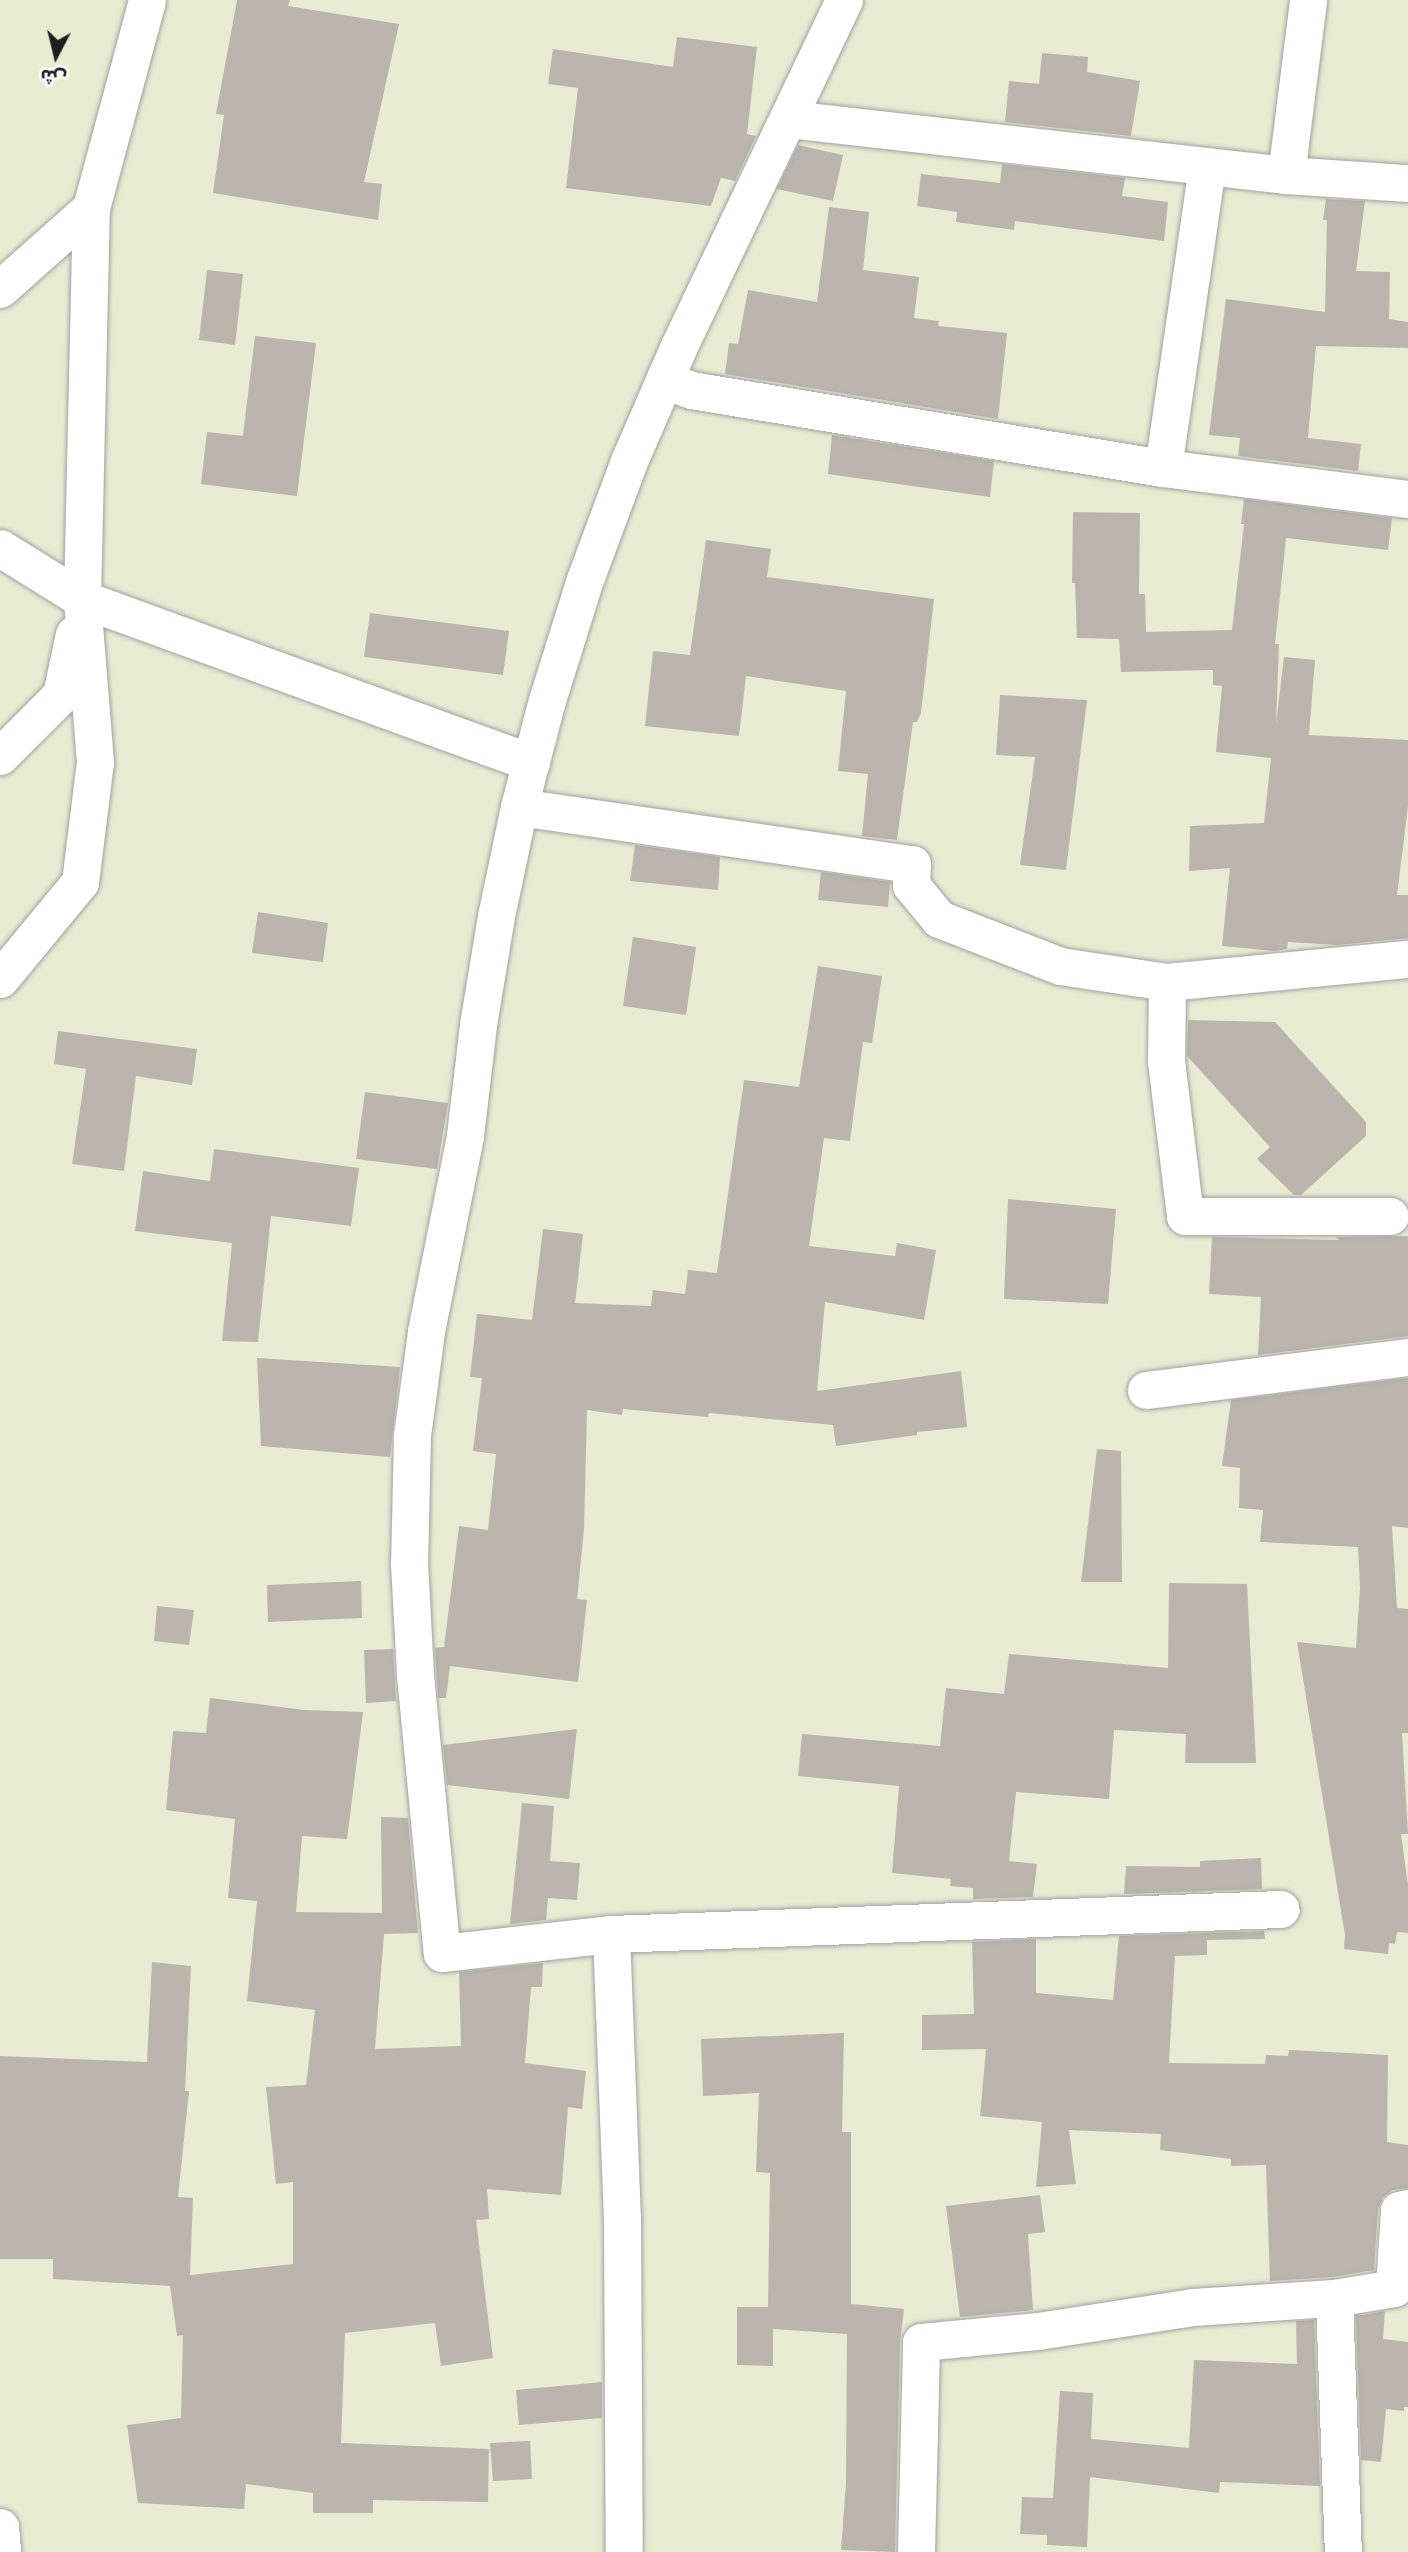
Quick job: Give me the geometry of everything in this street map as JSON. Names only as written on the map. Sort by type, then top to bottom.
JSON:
[{"type":"street","points":[[0,979],[80,882],[95,762],[82,599],[92,208],[147,0]]},
{"type":"street","points":[[844,0],[664,380],[629,461],[585,579],[531,762],[496,916],[478,1025],[465,1136],[426,1332],[412,1435],[409,1563],[415,1675],[442,1953],[611,1934],[1281,1909]]},
{"type":"street","points":[[1286,175],[1308,0]]},
{"type":"street","points":[[789,119],[1286,175],[1408,183]]},
{"type":"street","points":[[1163,468],[1207,166]]},
{"type":"street","points":[[0,289],[92,208]]},
{"type":"street","points":[[664,380],[691,390],[1163,468],[1408,499]]},
{"type":"street","points":[[0,548],[82,599],[531,762]]},
{"type":"street","points":[[0,756],[61,695],[82,599]]},
{"type":"street","points":[[519,807],[912,864],[911,885],[939,919],[1060,966],[1167,982],[1408,959]]},
{"type":"street","points":[[1167,982],[1166,1061],[1185,1216],[1390,1216]]},
{"type":"street","points":[[1146,1390],[1408,1357]]},
{"type":"street","points":[[611,1934],[622,2218],[624,2552]]},
{"type":"street","points":[[916,2552],[921,2342],[1038,2331],[1193,2307],[1335,2298],[1394,2288],[1399,2210],[1408,2208]]},
{"type":"street","points":[[1335,2298],[1343,2552]]},
{"type":"street","points":[[0,2527],[2,2552]]},
{"type":"green space","points":[[0,0],[1408,0],[1408,2552],[0,2552]]},
{"type":"building","points":[[237,0],[290,0],[288,6],[399,24],[364,182],[382,184],[378,220],[213,193],[224,115],[216,114]]},
{"type":"building","points":[[677,37],[757,47],[747,134],[756,136],[735,181],[721,178],[711,206],[566,188],[578,88],[548,84],[553,49],[673,67]]},
{"type":"building","points":[[1042,53],[1088,57],[1087,72],[1140,81],[1131,136],[1005,122],[1009,81],[1039,84]]},
{"type":"building","points":[[798,145],[843,155],[833,201],[777,189]]},
{"type":"building","points":[[1002,164],[1125,178],[1122,196],[1168,202],[1164,241],[1015,221],[1014,230],[956,222],[957,212],[917,206],[921,174],[1000,183]]},
{"type":"building","points":[[1326,199],[1365,201],[1356,271],[1390,272],[1389,319],[1408,322],[1408,348],[1316,346],[1308,438],[1361,444],[1358,471],[1238,456],[1240,438],[1209,435],[1226,299],[1325,312],[1327,220],[1323,220]]},
{"type":"building","points":[[829,207],[869,212],[863,270],[919,277],[914,318],[939,321],[938,326],[1007,333],[998,419],[725,374],[729,343],[738,344],[748,290],[817,302]]},
{"type":"building","points":[[207,270],[243,274],[235,345],[199,340]]},
{"type":"building","points":[[255,336],[316,343],[297,496],[201,484],[207,432],[243,436]]},
{"type":"building","points":[[832,435],[994,461],[990,497],[828,474]]},
{"type":"building","points":[[1244,499],[1392,518],[1388,550],[1286,538],[1275,644],[1279,644],[1276,724],[1284,657],[1315,660],[1309,735],[1408,740],[1408,806],[1397,895],[1408,895],[1408,938],[1337,945],[1288,942],[1287,949],[1274,951],[1222,946],[1230,868],[1189,871],[1190,826],[1264,823],[1271,758],[1216,752],[1222,686],[1213,685],[1213,670],[1121,672],[1119,639],[1077,638],[1075,583],[1072,583],[1073,512],[1140,513],[1139,594],[1145,594],[1146,632],[1232,630],[1244,524],[1241,524]]},
{"type":"building","points":[[706,540],[771,549],[767,577],[934,599],[921,713],[917,722],[913,722],[897,840],[862,836],[868,774],[838,771],[846,691],[746,676],[739,736],[645,726],[653,651],[690,655]]},
{"type":"building","points":[[370,613],[509,631],[503,675],[364,657]]},
{"type":"building","points":[[1000,695],[1087,700],[1066,870],[1020,865],[1035,757],[996,755]]},
{"type":"building","points":[[635,845],[720,857],[718,890],[630,881]]},
{"type":"building","points":[[821,872],[890,882],[888,907],[818,900]]},
{"type":"building","points":[[258,912],[328,923],[323,962],[252,953]]},
{"type":"building","points":[[633,937],[696,947],[686,1015],[623,1006]]},
{"type":"building","points":[[818,966],[882,976],[872,1043],[863,1042],[850,1141],[824,1138],[809,1246],[895,1256],[897,1243],[936,1250],[924,1320],[825,1302],[817,1391],[961,1371],[967,1427],[917,1432],[917,1435],[836,1446],[833,1425],[709,1413],[708,1417],[623,1409],[622,1415],[587,1410],[584,1529],[577,1599],[587,1600],[578,1682],[450,1666],[446,1698],[438,1698],[435,1648],[444,1647],[459,1526],[488,1530],[496,1454],[473,1451],[482,1378],[470,1377],[477,1314],[532,1320],[543,1229],[583,1234],[575,1303],[651,1306],[653,1290],[685,1294],[688,1270],[717,1273],[744,1080],[799,1087]]},
{"type":"building","points":[[1188,1020],[1275,1022],[1366,1122],[1366,1136],[1301,1195],[1294,1195],[1257,1159],[1270,1147],[1187,1056]]},
{"type":"building","points":[[58,1031],[197,1049],[192,1085],[136,1076],[124,1171],[72,1164],[86,1069],[54,1064]]},
{"type":"building","points":[[365,1092],[448,1103],[437,1169],[356,1159]]},
{"type":"building","points":[[214,1149],[359,1168],[351,1226],[271,1216],[258,1342],[222,1341],[232,1243],[135,1231],[143,1171],[210,1181]]},
{"type":"building","points":[[1008,1199],[1116,1209],[1108,1304],[1004,1299]]},
{"type":"building","points":[[1408,1236],[1408,1336],[1258,1355],[1261,1297],[1209,1294],[1212,1237],[1339,1240],[1336,1237]]},
{"type":"building","points":[[257,1358],[400,1367],[390,1457],[261,1446]]},
{"type":"building","points":[[1408,1378],[1408,1528],[1392,1526],[1397,1608],[1408,1609],[1408,1733],[1402,1733],[1408,1834],[1401,1834],[1408,1885],[1408,1933],[1397,1932],[1395,1944],[1389,1943],[1388,1954],[1344,1949],[1345,1935],[1297,1642],[1356,1648],[1360,1588],[1358,1547],[1260,1542],[1263,1510],[1239,1508],[1240,1468],[1222,1466],[1231,1400]]},
{"type":"building","points":[[1097,1449],[1121,1451],[1122,1582],[1081,1582]]},
{"type":"building","points":[[361,1581],[362,1618],[268,1622],[267,1585]]},
{"type":"building","points":[[1169,1583],[1247,1584],[1256,1763],[1185,1763],[1186,1734],[1114,1730],[1109,1799],[1016,1792],[1009,1861],[1037,1864],[1033,1897],[973,1899],[973,1888],[950,1886],[951,1879],[892,1873],[899,1786],[798,1776],[802,1734],[940,1746],[946,1688],[1004,1694],[1009,1654],[1168,1668]]},
{"type":"building","points":[[157,1606],[194,1610],[189,1645],[154,1641]]},
{"type":"building","points":[[393,1649],[396,1701],[366,1703],[364,1650]]},
{"type":"building","points":[[210,1698],[304,1710],[363,1712],[347,1839],[302,1836],[296,1912],[382,1913],[381,1817],[408,1818],[418,1933],[384,1934],[375,2049],[461,2046],[459,1972],[543,1963],[542,1987],[531,1987],[525,2063],[586,2071],[582,2109],[568,2107],[561,2195],[487,2189],[489,2219],[476,2220],[493,2358],[441,2366],[435,2323],[345,2333],[341,2443],[489,2449],[488,2502],[373,2500],[373,2513],[313,2513],[313,2493],[246,2484],[244,2509],[138,2503],[127,2425],[181,2418],[183,2335],[177,2336],[170,2286],[53,2279],[53,2259],[0,2259],[0,2056],[147,2062],[152,1962],[191,1966],[185,2091],[189,2091],[178,2197],[193,2198],[190,2275],[293,2264],[293,2182],[276,2184],[266,2087],[306,2085],[315,2010],[247,2001],[257,1901],[228,1898],[235,1819],[166,1810],[173,1731],[206,1733]]},
{"type":"building","points":[[577,1729],[569,1799],[447,1785],[443,1745]]},
{"type":"building","points":[[522,1803],[554,1806],[550,1861],[580,1863],[577,1900],[548,1898],[546,1920],[510,1924]]},
{"type":"building","points":[[1261,1858],[1262,1889],[1124,1894],[1126,1866],[1200,1867],[1200,1861]]},
{"type":"building","points":[[1264,1931],[1265,1939],[1207,1940],[1207,1955],[1175,1956],[1169,2063],[1265,2064],[1266,2055],[1288,2056],[1289,2050],[1388,2055],[1387,2142],[1408,2145],[1408,2188],[1393,2190],[1383,2197],[1378,2209],[1374,2270],[1332,2277],[1270,2281],[1266,2165],[1231,2166],[1231,2159],[1160,2150],[1161,2134],[1069,2130],[1076,2184],[1036,2187],[1042,2122],[980,2116],[986,2049],[922,2050],[922,2015],[974,2014],[972,1942],[1036,1939],[1036,1993],[1113,2000],[1119,1936]]},
{"type":"building","points":[[844,2033],[842,2132],[851,2132],[851,2304],[904,2309],[900,2342],[895,2552],[841,2550],[846,2483],[847,2334],[773,2329],[773,2366],[737,2365],[737,2307],[768,2307],[770,2173],[756,2172],[759,2093],[703,2096],[701,2039]]},
{"type":"building","points":[[1040,2195],[1045,2232],[1028,2234],[1033,2310],[960,2317],[946,2206]]},
{"type":"building","points":[[1385,2311],[1383,2339],[1408,2342],[1408,2407],[1404,2407],[1404,2411],[1386,2409],[1381,2462],[1361,2460],[1356,2316]]},
{"type":"building","points":[[1314,2320],[1320,2486],[1220,2482],[1219,2493],[1090,2477],[1087,2547],[1047,2545],[1047,2535],[1020,2534],[1022,2497],[1053,2498],[1060,2391],[1093,2393],[1091,2439],[1189,2448],[1194,2360],[1297,2364],[1296,2321]]},
{"type":"building","points":[[602,2382],[602,2418],[519,2425],[516,2390]]},
{"type":"building","points":[[530,2441],[532,2479],[493,2481],[490,2443]]}]
